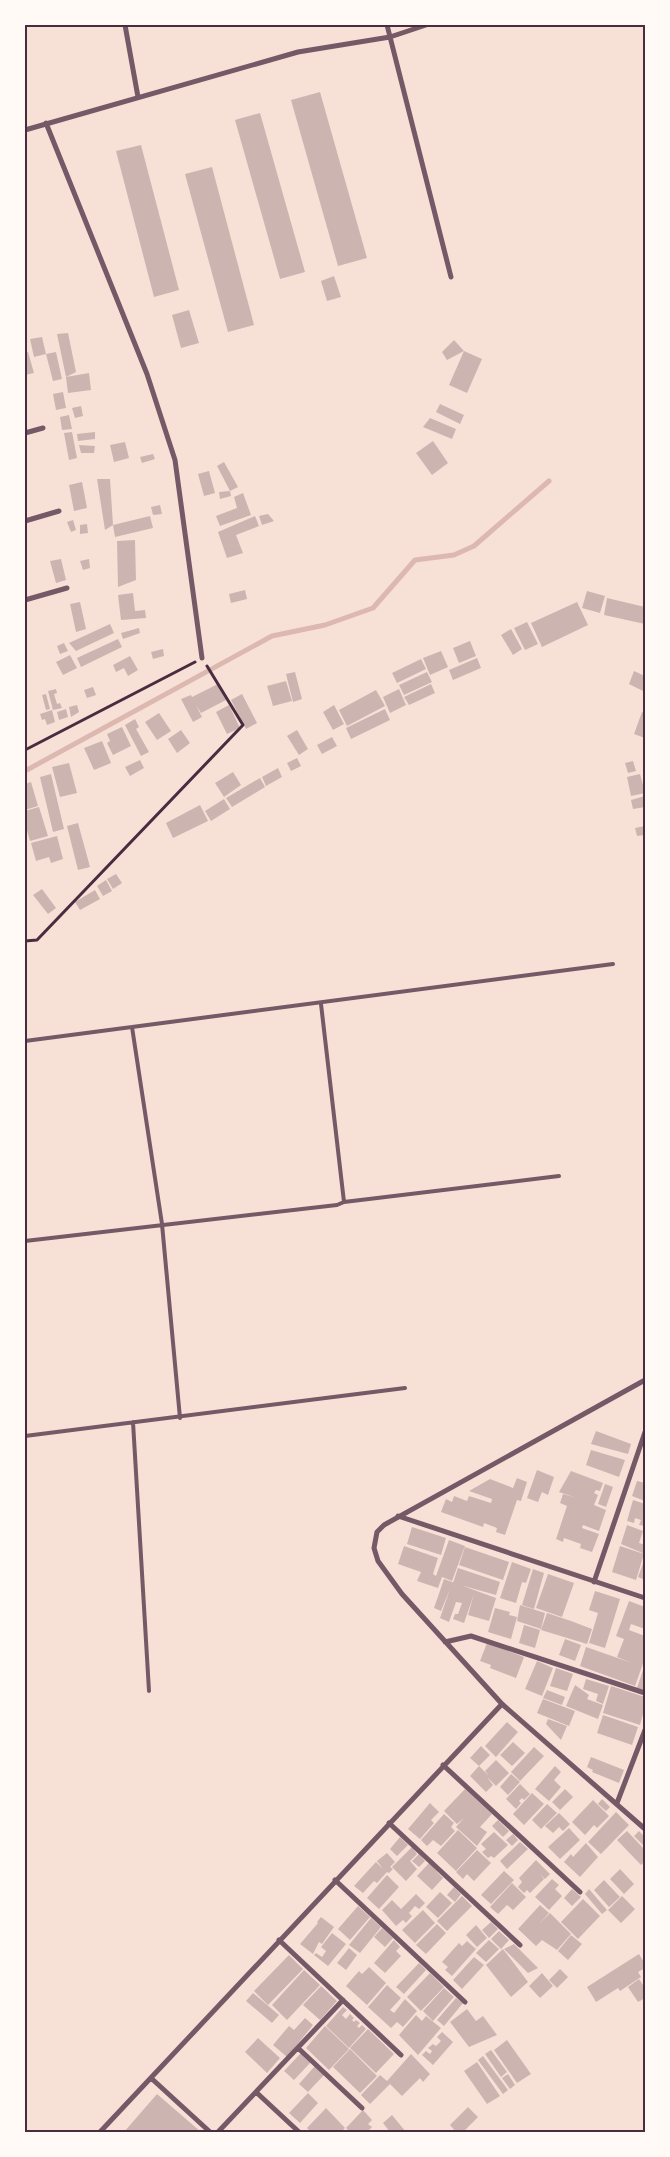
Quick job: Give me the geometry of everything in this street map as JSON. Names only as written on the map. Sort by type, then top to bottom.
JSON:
[{"type":"street","points":[[125,25],[138,97]]},
{"type":"street","points":[[387,25],[451,277]]},
{"type":"street","points":[[25,130],[298,52],[390,37],[426,25]]},
{"type":"street","points":[[46,123],[147,374],[175,460],[202,658]]},
{"type":"street","points":[[25,433],[42,428]]},
{"type":"street","points":[[25,521],[59,511]]},
{"type":"street","points":[[25,600],[67,588]]},
{"type":"street","points":[[645,1380],[398,1516],[377,1532],[374,1548],[378,1561],[402,1594],[502,1704],[645,1829]]},
{"type":"street","points":[[594,1582],[645,1432]]},
{"type":"street","points":[[398,1516],[645,1598]]},
{"type":"street","points":[[445,1642],[471,1636],[645,1693]]},
{"type":"street","points":[[100,2132],[502,1704]]},
{"type":"street","points":[[617,1803],[645,1730]]},
{"type":"street","points":[[443,1765],[580,1892]]},
{"type":"street","points":[[389,1823],[520,1945]]},
{"type":"street","points":[[335,1880],[465,2002]]},
{"type":"street","points":[[279,1940],[401,2055]]},
{"type":"street","points":[[218,2132],[343,2000]]},
{"type":"street","points":[[298,2048],[362,2108]]},
{"type":"street","points":[[150,2078],[210,2132]]},
{"type":"street","points":[[256,2092],[299,2132]]},
{"type":"lane","points":[[25,1041],[132,1026],[321,1004],[613,964]]},
{"type":"lane","points":[[321,1004],[344,1202]]},
{"type":"lane","points":[[132,1026],[162,1224],[180,1418]]},
{"type":"lane","points":[[25,1241],[337,1205],[344,1202],[559,1176]]},
{"type":"lane","points":[[25,1436],[180,1418],[404,1388]]},
{"type":"lane","points":[[133,1422],[148,1690]]},
{"type":"path","points":[[25,750],[202,658],[243,725],[37,940],[25,941]]},
{"type":"building","points":[[320,92],[367,258],[338,266],[291,100]]},
{"type":"building","points":[[260,113],[305,272],[280,279],[235,120]]},
{"type":"building","points":[[141,145],[179,290],[154,297],[116,151]]},
{"type":"building","points":[[212,167],[254,325],[228,332],[185,174]]},
{"type":"building","points":[[334,276],[341,297],[327,301],[321,281]]},
{"type":"building","points":[[189,310],[199,343],[181,348],[172,315]]},
{"type":"building","points":[[68,333],[76,372],[66,377],[57,334]]},
{"type":"building","points":[[42,337],[46,354],[34,357],[30,339]]},
{"type":"building","points":[[454,340],[464,351],[447,360],[442,352]]},
{"type":"building","points":[[464,351],[482,359],[467,393],[449,385]]},
{"type":"building","points":[[25,352],[28,352],[34,373],[25,375]]},
{"type":"building","points":[[56,352],[62,379],[53,381],[46,354]]},
{"type":"building","points":[[89,373],[91,390],[68,393],[66,377]]},
{"type":"building","points":[[63,392],[66,408],[56,410],[53,394]]},
{"type":"building","points":[[440,404],[464,415],[460,424],[436,412]]},
{"type":"building","points":[[81,406],[83,416],[75,418],[72,408]]},
{"type":"building","points":[[69,415],[72,429],[62,430],[60,417]]},
{"type":"building","points":[[430,418],[456,429],[452,439],[423,427]]},
{"type":"building","points":[[72,432],[77,458],[69,460],[64,433]]},
{"type":"building","points":[[95,432],[95,439],[78,441],[77,434]]},
{"type":"building","points":[[433,441],[448,463],[432,475],[416,453]]},
{"type":"building","points":[[125,442],[129,458],[114,462],[110,445]]},
{"type":"building","points":[[79,445],[95,446],[94,453],[81,453]]},
{"type":"building","points":[[153,454],[155,459],[142,463],[140,457]]},
{"type":"building","points":[[224,462],[238,487],[230,491],[217,466]]},
{"type":"building","points":[[209,471],[215,493],[204,496],[198,474]]},
{"type":"building","points":[[97,479],[110,479],[113,525],[105,530]]},
{"type":"building","points":[[82,482],[87,508],[74,511],[69,485]]},
{"type":"building","points":[[230,491],[231,496],[220,499],[219,492]]},
{"type":"building","points":[[243,493],[251,515],[220,526],[216,516],[237,508],[234,497]]},
{"type":"building","points":[[160,505],[162,514],[153,515],[151,507]]},
{"type":"building","points":[[268,514],[274,521],[262,525],[259,516]]},
{"type":"building","points":[[150,516],[153,528],[115,537],[113,525]]},
{"type":"building","points":[[255,516],[259,526],[236,535],[243,553],[227,558],[218,532]]},
{"type":"building","points":[[73,520],[76,530],[71,532],[67,522]]},
{"type":"building","points":[[87,524],[88,533],[80,534],[80,525]]},
{"type":"building","points":[[135,540],[136,580],[118,587],[117,541]]},
{"type":"building","points":[[61,559],[66,580],[56,583],[50,561]]},
{"type":"building","points":[[89,559],[90,568],[83,570],[80,561]]},
{"type":"building","points":[[245,590],[247,599],[231,603],[229,594]]},
{"type":"building","points":[[587,591],[605,596],[600,613],[582,608]]},
{"type":"building","points":[[133,593],[135,611],[145,610],[146,618],[121,620],[118,595]]},
{"type":"building","points":[[607,598],[645,607],[645,624],[604,615]]},
{"type":"building","points":[[80,602],[86,629],[76,632],[70,604]]},
{"type":"building","points":[[577,602],[588,625],[542,647],[531,623]]},
{"type":"building","points":[[527,622],[538,644],[525,650],[514,628]]},
{"type":"building","points":[[110,624],[114,633],[76,651],[69,643]]},
{"type":"building","points":[[139,628],[140,633],[123,639],[121,633]]},
{"type":"building","points":[[511,629],[522,649],[513,655],[501,635]]},
{"type":"building","points":[[118,639],[122,647],[81,667],[77,658]]},
{"type":"building","points":[[470,641],[476,656],[459,663],[453,648]]},
{"type":"building","points":[[64,643],[68,651],[60,654],[57,646]]},
{"type":"building","points":[[163,649],[164,656],[153,659],[151,652]]},
{"type":"building","points":[[441,651],[448,667],[430,675],[423,658]]},
{"type":"building","points":[[70,655],[77,668],[63,675],[56,662]]},
{"type":"building","points":[[130,656],[138,670],[128,676],[124,668],[116,672],[113,665]]},
{"type":"building","points":[[477,658],[481,668],[453,680],[449,670]]},
{"type":"building","points":[[421,659],[426,669],[397,683],[392,673]]},
{"type":"building","points":[[634,671],[645,676],[645,692],[629,684]]},
{"type":"building","points":[[295,672],[302,699],[293,702],[286,674]]},
{"type":"building","points":[[427,672],[432,682],[404,695],[399,685]]},
{"type":"building","points":[[286,681],[292,701],[273,706],[267,686]]},
{"type":"building","points":[[218,684],[226,700],[201,713],[196,705],[202,717],[193,722],[181,699],[191,695],[192,697]]},
{"type":"building","points":[[431,684],[435,693],[409,705],[404,697]]},
{"type":"building","points":[[93,687],[96,695],[87,698],[84,690]]},
{"type":"building","points":[[56,689],[57,693],[54,694],[57,704],[60,703],[62,708],[53,710],[48,691]]},
{"type":"building","points":[[399,689],[406,705],[390,713],[383,697]]},
{"type":"building","points":[[376,690],[385,706],[347,726],[339,710]]},
{"type":"building","points":[[46,694],[50,709],[46,710],[42,695]]},
{"type":"building","points":[[242,694],[257,723],[246,729],[231,700]]},
{"type":"building","points":[[77,705],[79,712],[71,717],[69,707]]},
{"type":"building","points":[[229,705],[240,728],[227,734],[216,712]]},
{"type":"building","points":[[334,705],[344,724],[333,730],[323,712]]},
{"type":"building","points":[[66,709],[68,717],[59,720],[57,712]]},
{"type":"building","points":[[385,709],[390,720],[351,739],[346,728]]},
{"type":"building","points":[[52,710],[55,722],[47,725],[45,719],[42,720],[40,714]]},
{"type":"building","points":[[642,712],[645,713],[645,738],[634,734]]},
{"type":"building","points":[[159,713],[171,731],[157,740],[145,722]]},
{"type":"building","points":[[135,719],[139,727],[136,729],[149,752],[141,756],[125,725]]},
{"type":"building","points":[[122,727],[131,746],[113,755],[107,743],[110,741],[107,734]]},
{"type":"building","points":[[181,730],[190,743],[177,753],[168,739]]},
{"type":"building","points":[[297,730],[308,749],[299,755],[287,736]]},
{"type":"building","points":[[332,737],[337,746],[322,754],[317,745]]},
{"type":"building","points":[[102,741],[111,763],[94,770],[84,748]]},
{"type":"building","points":[[297,758],[301,766],[291,771],[287,763]]},
{"type":"building","points":[[140,760],[144,768],[130,776],[125,767]]},
{"type":"building","points":[[633,761],[636,771],[628,773],[625,763]]},
{"type":"building","points":[[69,763],[77,793],[60,797],[52,767]]},
{"type":"building","points":[[278,768],[282,777],[266,786],[262,777]]},
{"type":"building","points":[[233,772],[241,785],[224,797],[215,783]]},
{"type":"building","points":[[51,774],[64,829],[53,832],[40,777]]},
{"type":"building","points":[[640,774],[643,785],[645,785],[645,793],[631,796],[627,777]]},
{"type":"building","points":[[260,778],[265,787],[232,807],[226,798]]},
{"type":"building","points":[[31,782],[38,806],[25,810],[25,784]]},
{"type":"building","points":[[645,796],[645,807],[633,809],[631,800]]},
{"type":"building","points":[[224,799],[230,809],[211,821],[205,811]]},
{"type":"building","points":[[200,805],[208,821],[173,838],[166,823]]},
{"type":"building","points":[[39,807],[48,836],[30,841],[25,823],[25,811]]},
{"type":"building","points":[[78,823],[90,867],[78,870],[67,826]]},
{"type":"building","points":[[645,826],[645,835],[637,836],[635,828]]},
{"type":"building","points":[[57,836],[63,859],[51,863],[49,857],[36,861],[31,843]]},
{"type":"building","points":[[116,874],[122,883],[113,889],[107,879]]},
{"type":"building","points":[[106,880],[112,891],[103,896],[97,886]]},
{"type":"building","points":[[42,889],[56,908],[48,914],[33,895]]},
{"type":"building","points":[[95,890],[100,899],[80,910],[75,902]]},
{"type":"building","points":[[596,1431],[631,1444],[628,1454],[591,1444]]},
{"type":"building","points":[[591,1450],[625,1460],[619,1477],[586,1465]]},
{"type":"building","points":[[537,1470],[554,1477],[548,1495],[542,1492],[538,1502],[527,1498]]},
{"type":"building","points":[[571,1471],[603,1483],[600,1491],[596,1490],[594,1493],[598,1495],[594,1505],[606,1510],[599,1531],[583,1525],[582,1528],[599,1534],[592,1552],[580,1548],[581,1544],[564,1538],[563,1542],[556,1539],[567,1506],[560,1503],[563,1494],[577,1498],[559,1492]]},
{"type":"building","points":[[517,1478],[527,1482],[521,1501],[517,1500],[505,1535],[496,1532],[497,1528],[484,1523],[483,1527],[441,1512],[446,1499],[452,1502],[454,1496],[467,1501],[469,1496],[491,1503],[492,1499],[469,1491],[490,1479],[513,1488]]},
{"type":"building","points":[[637,1481],[645,1483],[645,1501],[632,1496]]},
{"type":"building","points":[[605,1484],[613,1487],[606,1507],[598,1504]]},
{"type":"building","points":[[633,1500],[645,1504],[645,1526],[639,1525],[641,1520],[635,1518],[634,1523],[627,1521]]},
{"type":"building","points":[[627,1525],[643,1531],[639,1543],[645,1545],[645,1554],[621,1544]]},
{"type":"building","points":[[412,1527],[446,1538],[441,1555],[407,1544]]},
{"type":"building","points":[[449,1540],[465,1546],[452,1581],[442,1577],[438,1588],[417,1581],[421,1572],[398,1564],[404,1546],[438,1558],[433,1574],[436,1576]]},
{"type":"building","points":[[620,1546],[644,1554],[636,1580],[612,1572]]},
{"type":"building","points":[[465,1547],[509,1562],[503,1580],[459,1565]]},
{"type":"building","points":[[645,1558],[645,1580],[638,1577]]},
{"type":"building","points":[[512,1562],[531,1569],[526,1583],[522,1582],[516,1603],[500,1598]]},
{"type":"building","points":[[458,1568],[500,1582],[496,1595],[453,1583]]},
{"type":"building","points":[[533,1569],[544,1573],[534,1609],[522,1605]]},
{"type":"building","points":[[548,1574],[574,1583],[562,1617],[536,1608]]},
{"type":"building","points":[[444,1579],[496,1598],[489,1621],[468,1615],[474,1594],[464,1623],[453,1619],[455,1614],[458,1614],[462,1603],[456,1602],[449,1622],[440,1618],[450,1589],[441,1611],[434,1608]]},
{"type":"building","points":[[595,1591],[620,1599],[605,1648],[589,1643],[598,1613],[589,1610]]},
{"type":"building","points":[[629,1601],[645,1607],[645,1629],[631,1624],[629,1630],[645,1636],[643,1646],[645,1658],[635,1686],[580,1666],[586,1647],[632,1663],[617,1657],[624,1639],[616,1636]]},
{"type":"building","points":[[520,1605],[545,1613],[541,1629],[517,1621]]},
{"type":"building","points":[[495,1608],[510,1612],[509,1615],[517,1617],[511,1639],[488,1632]]},
{"type":"building","points":[[547,1613],[592,1629],[587,1644],[541,1630]]},
{"type":"building","points":[[524,1625],[540,1630],[535,1648],[519,1643]]},
{"type":"building","points":[[565,1639],[581,1645],[575,1661],[559,1655]]},
{"type":"building","points":[[487,1643],[524,1657],[516,1678],[490,1668],[491,1665],[480,1661]]},
{"type":"building","points":[[537,1661],[553,1668],[542,1696],[525,1689]]},
{"type":"building","points":[[645,1664],[645,1690],[637,1688]]},
{"type":"building","points":[[556,1668],[573,1674],[567,1691],[550,1686]]},
{"type":"building","points":[[586,1679],[609,1686],[603,1704],[596,1701],[598,1694],[583,1689]]},
{"type":"building","points":[[575,1685],[589,1695],[587,1699],[603,1705],[598,1719],[566,1706]]},
{"type":"building","points":[[611,1686],[645,1697],[645,1707],[640,1725],[603,1713]]},
{"type":"building","points":[[547,1690],[565,1697],[562,1705],[543,1698]]},
{"type":"building","points":[[543,1699],[575,1711],[569,1726],[537,1713]]},
{"type":"building","points":[[603,1715],[638,1727],[632,1745],[597,1733]]},
{"type":"building","points":[[548,1719],[567,1726],[561,1740],[546,1724]]},
{"type":"building","points":[[507,1722],[518,1732],[496,1757],[485,1746]]},
{"type":"building","points":[[513,1742],[525,1753],[512,1766],[500,1755]]},
{"type":"building","points":[[481,1746],[490,1755],[479,1766],[470,1758]]},
{"type":"building","points":[[534,1747],[544,1756],[520,1781],[511,1772]]},
{"type":"building","points":[[591,1757],[624,1770],[619,1783],[592,1772],[593,1770],[587,1767]]},
{"type":"building","points":[[496,1760],[509,1773],[496,1786],[487,1777],[493,1785],[486,1792],[470,1776],[479,1766],[489,1776],[485,1771]]},
{"type":"building","points":[[555,1766],[561,1772],[554,1780],[561,1787],[549,1801],[535,1789]]},
{"type":"building","points":[[511,1774],[520,1782],[508,1795],[500,1787]]},
{"type":"building","points":[[520,1784],[530,1794],[524,1800],[522,1798],[519,1801],[521,1803],[516,1809],[506,1799]]},
{"type":"building","points":[[465,1789],[492,1814],[480,1827],[487,1832],[477,1846],[456,1827],[464,1818],[457,1824],[444,1811]]},
{"type":"building","points":[[565,1789],[573,1797],[560,1810],[552,1802]]},
{"type":"building","points":[[532,1793],[544,1804],[524,1825],[513,1814]]},
{"type":"building","points":[[602,1799],[610,1807],[606,1811],[598,1804]]},
{"type":"building","points":[[593,1800],[609,1816],[597,1828],[594,1825],[585,1835],[572,1822]]},
{"type":"building","points":[[430,1803],[439,1812],[431,1820],[434,1823],[420,1839],[408,1829]]},
{"type":"building","points":[[547,1804],[557,1813],[541,1829],[532,1820]]},
{"type":"building","points":[[616,1812],[629,1825],[601,1854],[588,1842]]},
{"type":"building","points":[[559,1813],[570,1824],[563,1831],[559,1827],[553,1833],[545,1826]]},
{"type":"building","points":[[444,1814],[454,1823],[451,1827],[455,1831],[441,1846],[433,1840],[427,1846],[421,1840]]},
{"type":"building","points":[[498,1820],[509,1831],[503,1837],[492,1826]]},
{"type":"building","points":[[569,1828],[580,1840],[560,1859],[548,1847]]},
{"type":"building","points":[[458,1830],[477,1848],[456,1871],[437,1853]]},
{"type":"building","points":[[627,1831],[645,1850],[645,1861],[641,1865],[617,1840]]},
{"type":"building","points":[[639,1831],[645,1837],[645,1847],[634,1836]]},
{"type":"building","points":[[494,1832],[508,1845],[494,1858],[491,1856],[488,1858],[482,1852],[486,1849],[481,1844]]},
{"type":"building","points":[[513,1834],[518,1840],[512,1846],[506,1840]]},
{"type":"building","points":[[400,1837],[408,1845],[397,1856],[390,1849]]},
{"type":"building","points":[[520,1842],[528,1849],[507,1869],[500,1861]]},
{"type":"building","points":[[586,1843],[598,1857],[580,1877],[564,1862],[571,1854],[573,1857]]},
{"type":"building","points":[[412,1847],[417,1854],[410,1861],[417,1869],[406,1881],[392,1867]]},
{"type":"building","points":[[477,1850],[491,1863],[474,1881],[467,1874],[463,1879],[456,1872]]},
{"type":"building","points":[[387,1853],[395,1862],[390,1867],[393,1869],[389,1873],[387,1872],[377,1883],[374,1881],[363,1893],[354,1886],[376,1862],[383,1869],[377,1861]]},
{"type":"building","points":[[419,1854],[425,1861],[419,1867],[412,1861]]},
{"type":"building","points":[[536,1860],[550,1874],[545,1879],[540,1874],[544,1879],[530,1893],[527,1890],[524,1893],[518,1887],[522,1882],[519,1878]]},
{"type":"building","points":[[429,1863],[443,1878],[432,1890],[417,1876]]},
{"type":"building","points":[[620,1869],[634,1884],[624,1894],[610,1879]]},
{"type":"building","points":[[504,1871],[514,1880],[491,1904],[481,1895]]},
{"type":"building","points":[[387,1875],[399,1887],[379,1909],[367,1898]]},
{"type":"building","points":[[552,1879],[559,1885],[555,1889],[562,1896],[549,1910],[535,1897]]},
{"type":"building","points":[[604,1880],[620,1897],[609,1907],[594,1890]]},
{"type":"building","points":[[512,1883],[526,1897],[513,1910],[507,1905],[498,1914],[490,1907]]},
{"type":"building","points":[[454,1887],[461,1894],[455,1902],[447,1895]]},
{"type":"building","points":[[572,1889],[581,1897],[572,1906],[564,1898]]},
{"type":"building","points":[[589,1889],[607,1910],[602,1914],[585,1894]]},
{"type":"building","points":[[440,1892],[452,1903],[438,1918],[426,1907]]},
{"type":"building","points":[[416,1894],[425,1903],[419,1909],[415,1906],[409,1913],[412,1916],[406,1923],[403,1920],[396,1926],[382,1910],[392,1900],[401,1909]]},
{"type":"building","points":[[462,1896],[472,1906],[447,1931],[437,1921]]},
{"type":"building","points":[[622,1896],[635,1909],[621,1923],[608,1910]]},
{"type":"building","points":[[583,1899],[600,1916],[578,1939],[561,1922]]},
{"type":"building","points":[[540,1905],[549,1913],[539,1924],[550,1913],[571,1934],[557,1950],[542,1940],[536,1946],[518,1929]]},
{"type":"building","points":[[358,1906],[370,1917],[350,1940],[338,1929]]},
{"type":"building","points":[[423,1910],[435,1923],[415,1943],[402,1930]]},
{"type":"building","points":[[321,1917],[334,1927],[322,1944],[319,1942],[313,1954],[300,1944]]},
{"type":"building","points":[[371,1918],[381,1927],[360,1953],[349,1945]]},
{"type":"building","points":[[491,1922],[498,1929],[489,1938],[482,1930]]},
{"type":"building","points":[[437,1924],[446,1933],[426,1954],[416,1945]]},
{"type":"building","points":[[476,1925],[487,1938],[477,1947],[466,1935]]},
{"type":"building","points":[[382,1928],[393,1938],[385,1947],[374,1937]]},
{"type":"building","points":[[499,1931],[509,1940],[501,1949],[491,1939]]},
{"type":"building","points":[[332,1933],[346,1944],[328,1966],[314,1955],[316,1953],[322,1957],[326,1951],[321,1947]]},
{"type":"building","points":[[571,1935],[582,1944],[568,1960],[558,1951]]},
{"type":"building","points":[[394,1940],[400,1947],[396,1951],[401,1956],[385,1973],[374,1963]]},
{"type":"building","points":[[489,1940],[499,1949],[486,1962],[476,1953]]},
{"type":"building","points":[[467,1941],[476,1949],[452,1976],[445,1970],[448,1967],[442,1962],[459,1943],[462,1946]]},
{"type":"building","points":[[514,1944],[538,1968],[528,1973],[504,1949]]},
{"type":"building","points":[[349,1948],[357,1955],[346,1970],[337,1963]]},
{"type":"building","points":[[503,1949],[528,1982],[511,1997],[486,1965]]},
{"type":"building","points":[[639,1954],[645,1964],[645,1968],[638,1972],[641,1977],[620,1991],[618,1988],[596,2002],[587,1987]]},
{"type":"building","points":[[289,1955],[303,1969],[268,2005],[254,1991]]},
{"type":"building","points":[[474,1957],[484,1965],[462,1989],[453,1980]]},
{"type":"building","points":[[419,1963],[426,1970],[404,1994],[396,1987]]},
{"type":"building","points":[[369,1967],[386,1983],[367,2005],[346,1986],[359,1971],[362,1974]]},
{"type":"building","points":[[560,1969],[568,1977],[557,1988],[549,1980]]},
{"type":"building","points":[[304,1970],[320,1985],[287,2020],[272,2005]]},
{"type":"building","points":[[430,1973],[444,1987],[421,2011],[407,1997]]},
{"type":"building","points":[[542,1973],[553,1986],[540,1998],[529,1986]]},
{"type":"building","points":[[639,1979],[643,1985],[645,1984],[645,1998],[638,2002],[628,1987]]},
{"type":"building","points":[[387,1985],[401,1998],[390,2010],[394,2013],[405,1999],[417,2011],[403,2027],[397,2022],[391,2028],[368,2007]]},
{"type":"building","points":[[321,1986],[337,2001],[320,2020],[303,2005]]},
{"type":"building","points":[[444,1988],[454,1997],[433,2021],[423,2011]]},
{"type":"building","points":[[253,1993],[279,2015],[272,2023],[246,2001]]},
{"type":"building","points":[[456,1998],[463,2003],[444,2026],[437,2020]]},
{"type":"building","points":[[343,2007],[347,2010],[342,2015],[346,2019],[350,2014],[354,2018],[352,2020],[354,2022],[356,2020],[360,2023],[357,2026],[359,2028],[362,2025],[366,2029],[349,2048],[326,2026]]},
{"type":"building","points":[[467,2009],[476,2021],[483,2016],[497,2035],[469,2047],[450,2022]]},
{"type":"building","points":[[416,2015],[422,2021],[426,2016],[441,2028],[418,2055],[399,2035]]},
{"type":"building","points":[[305,2018],[313,2025],[287,2057],[273,2045],[289,2026],[294,2030]]},
{"type":"building","points":[[325,2026],[349,2049],[329,2070],[306,2048]]},
{"type":"building","points":[[368,2029],[394,2054],[376,2073],[350,2048]]},
{"type":"building","points":[[442,2032],[453,2042],[433,2065],[422,2055],[426,2051],[430,2054],[432,2051],[428,2048],[433,2044],[436,2046],[441,2041],[437,2037]]},
{"type":"building","points":[[258,2038],[280,2058],[267,2073],[245,2052]]},
{"type":"building","points":[[507,2040],[531,2074],[517,2083],[494,2050]]},
{"type":"building","points":[[350,2049],[377,2076],[360,2093],[333,2067]]},
{"type":"building","points":[[491,2050],[507,2072],[501,2077],[485,2054]]},
{"type":"building","points":[[301,2053],[311,2062],[294,2080],[284,2071]]},
{"type":"building","points":[[411,2054],[430,2074],[423,2082],[420,2078],[402,2096],[390,2084],[370,2104],[361,2095],[380,2075],[387,2081]]},
{"type":"building","points":[[483,2056],[508,2090],[503,2094],[478,2060]]},
{"type":"building","points":[[477,2062],[500,2096],[487,2104],[464,2071]]},
{"type":"building","points":[[315,2066],[325,2074],[308,2092],[299,2084]]},
{"type":"building","points":[[508,2074],[515,2085],[510,2089],[502,2078]]},
{"type":"building","points":[[308,2093],[318,2103],[300,2123],[289,2113]]},
{"type":"building","points":[[157,2094],[201,2132],[124,2132]]},
{"type":"building","points":[[468,2107],[478,2117],[463,2132],[456,2132],[450,2125]]},
{"type":"building","points":[[326,2108],[345,2128],[341,2132],[311,2132],[307,2128]]},
{"type":"building","points":[[363,2110],[372,2120],[368,2124],[372,2127],[367,2132],[350,2132],[346,2128]]},
{"type":"building","points":[[392,2115],[406,2132],[390,2132],[383,2123]]},
{"type":"waterway","points":[[25,771],[272,636],[325,625],[373,608],[415,560],[454,555],[474,546],[549,481]]}]
